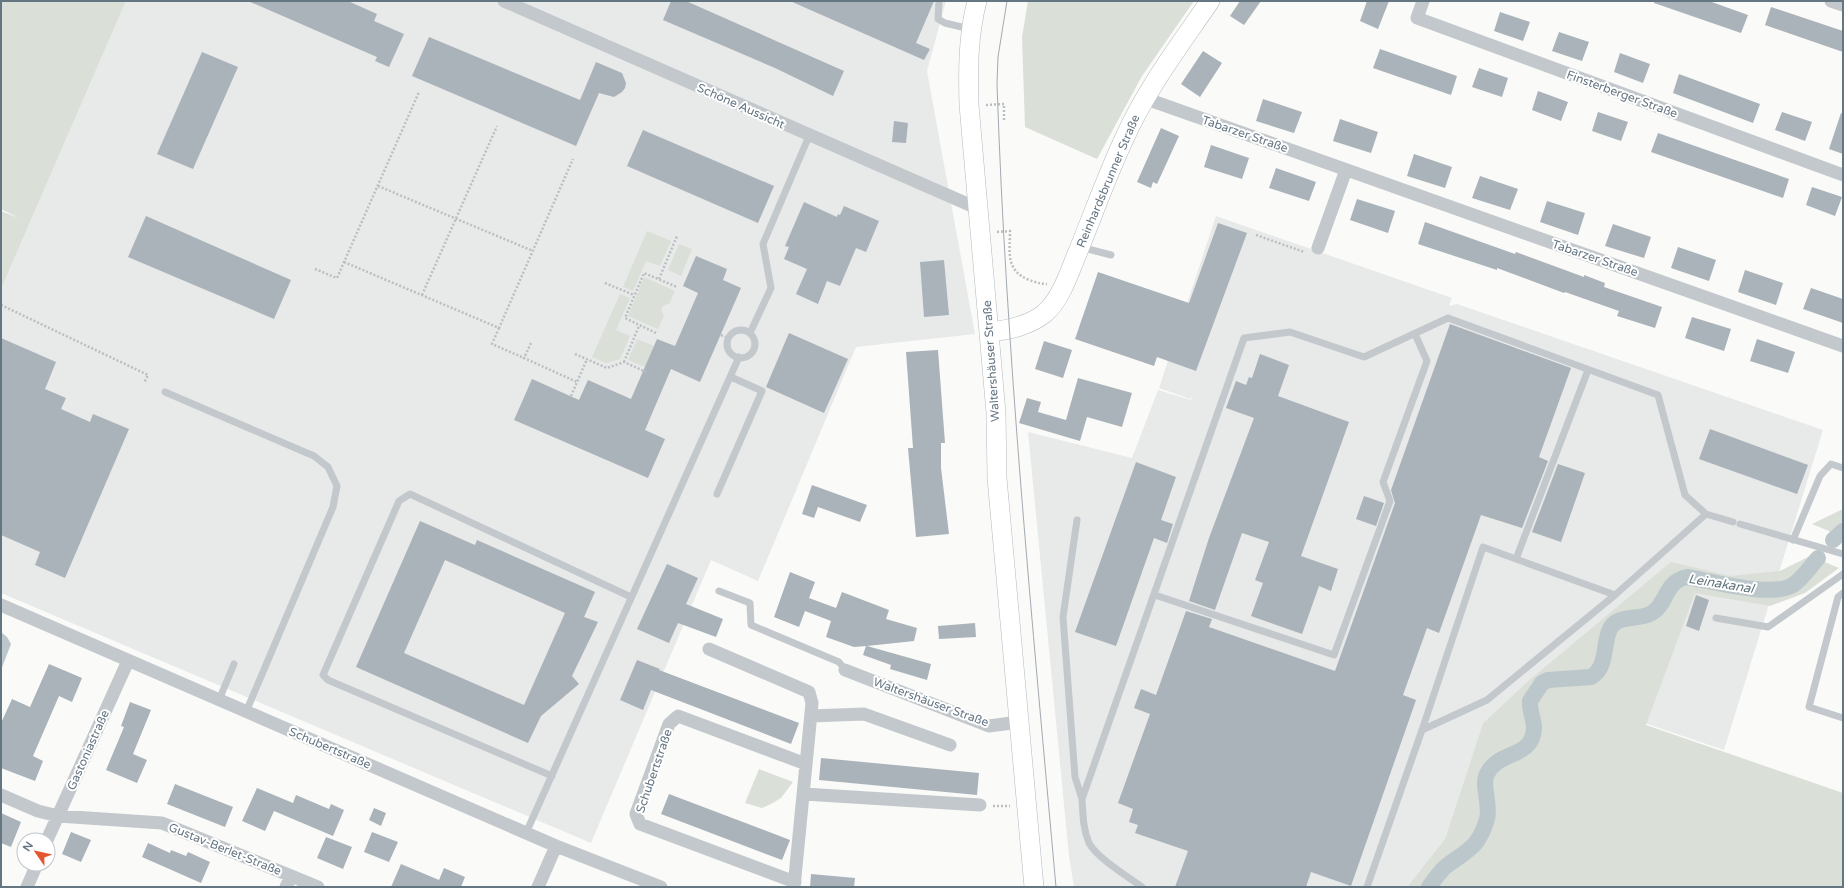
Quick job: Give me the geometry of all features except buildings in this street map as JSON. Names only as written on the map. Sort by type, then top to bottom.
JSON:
[{"type":"main road","name":"Waltershäuser Straße","points":[[977,1],[970,30],[968,60],[969,105],[996,413],[997,478],[1034,887]]},
{"type":"main road","name":"Reinhardsbrunner Straße","points":[[989,332],[1009,330],[1026,324],[1045,312],[1062,288],[1125,136],[1144,98],[1210,1]]},
{"type":"street","name":"Schöne Aussicht","points":[[504,1],[979,209]]},
{"type":"street","name":"Finsterberger Straße","points":[[1423,1],[1417,18],[1843,175]]},
{"type":"street","points":[[1831,1],[1843,5]]},
{"type":"street","name":"Tabarzer Straße","points":[[1144,98],[1843,346]]},
{"type":"street","points":[[1318,248],[1346,170]]},
{"type":"street","name":"Schubertstraße","points":[[1,605],[556,846],[661,887]]},
{"type":"street","name":"Schubertstraße","points":[[709,649],[809,692],[812,703],[795,885],[640,824],[636,814],[670,724],[678,716],[806,764]]},
{"type":"street","name":"Gastoniastraße","points":[[51,832],[128,660]]},
{"type":"street","name":"Waltershäuser Straße","points":[[845,670],[989,726],[1019,722]]},
{"type":"street","points":[[811,716],[864,714],[950,744]]},
{"type":"street","points":[[804,794],[980,805]]},
{"type":"street","name":"Gustav-Berlet-Straße","points":[[1,795],[38,811],[58,816],[162,823],[289,881],[318,887]]},
{"type":"street","points":[[538,887],[556,846]]},
{"type":"street","points":[[27,887],[34,872]]},
{"type":"lane","points":[[939,1],[938,19],[945,23],[970,30]]},
{"type":"lane","points":[[750,333],[771,288],[763,244],[810,136]]},
{"type":"lane","points":[[1080,247],[1111,255]]},
{"type":"lane","points":[[1082,800],[1244,338],[1290,332],[1364,357],[1448,318],[1658,395],[1685,495],[1706,514],[1843,554]]},
{"type":"lane","points":[[741,330],[750,333],[754,338],[755,346],[751,353],[744,358],[736,357],[730,353],[727,345],[728,338],[734,332],[741,330]]},
{"type":"lane","points":[[1155,595],[1334,655],[1390,501],[1384,482],[1427,361],[1415,334]]},
{"type":"lane","points":[[526,833],[739,357]]},
{"type":"lane","points":[[1516,559],[1588,370]]},
{"type":"lane","points":[[717,494],[762,391],[730,377]]},
{"type":"lane","points":[[165,392],[314,456],[328,467],[337,486],[333,507],[246,712]]},
{"type":"lane","points":[[1793,540],[1820,476],[1831,464],[1843,468]]},
{"type":"lane","points":[[552,776],[328,680],[323,675],[399,501],[410,494],[632,597]]},
{"type":"lane","points":[[1422,730],[1487,700],[1615,595],[1706,514]]},
{"type":"lane","points":[[1077,520],[1063,618],[1075,777],[1082,800],[1083,824],[1090,844],[1110,864],[1142,887]]},
{"type":"lane","points":[[1367,887],[1422,730],[1483,547],[1615,595]]},
{"type":"lane","points":[[1716,618],[1768,627],[1843,574]]},
{"type":"lane","points":[[719,592],[750,603],[751,625],[839,662],[845,670]]},
{"type":"lane","points":[[1843,593],[1838,597],[1809,708],[1843,718]]},
{"type":"lane","points":[[219,700],[234,664]]},
{"type":"path","points":[[315,269],[338,278],[419,92]]},
{"type":"path","points":[[992,104],[1004,104],[1004,121]]},
{"type":"path","points":[[422,295],[497,126]]},
{"type":"path","points":[[573,159],[492,344],[577,382]]},
{"type":"path","points":[[378,186],[533,251]]},
{"type":"path","points":[[981,233],[1010,231],[1010,261],[1015,270],[1022,277],[1035,282],[1062,288]]},
{"type":"path","points":[[1256,235],[1315,256],[1318,248]]},
{"type":"path","points":[[659,280],[678,236]]},
{"type":"path","points":[[344,262],[499,328]]},
{"type":"path","points":[[656,333],[639,326],[640,324],[624,318],[644,273],[677,287]]},
{"type":"path","points":[[605,283],[634,295]]},
{"type":"path","points":[[1,304],[148,375],[144,383]]},
{"type":"path","points":[[624,362],[639,326]]},
{"type":"path","points":[[721,335],[728,338]]},
{"type":"path","points":[[524,358],[531,343]]},
{"type":"path","points":[[575,354],[607,368],[624,362],[646,372]]},
{"type":"path","points":[[571,396],[587,359]]},
{"type":"path","points":[[980,805],[1027,807]]},
{"type":"shaded area","points":[[1,1],[126,1],[1,289],[1,211],[19,218],[1,209]]},
{"type":"shaded area","points":[[126,1],[946,1],[927,71],[975,334],[856,347],[758,581],[711,560],[591,843],[1,593],[1,289]]},
{"type":"shaded area","points":[[1028,1],[1194,1],[1142,76],[1097,159],[1025,127],[1022,37]]},
{"type":"shaded area","points":[[1216,216],[1452,298],[1449,306],[1457,304],[1823,430],[1724,750],[1526,683],[1483,723],[1445,839],[1407,887],[1074,887],[1069,856],[1028,432],[1132,458],[1158,390],[1191,400],[1192,396],[1190,399],[1159,388]]},
{"type":"shaded area","points":[[647,231],[671,241],[660,266],[646,261],[633,291],[623,287]]},
{"type":"shaded area","points":[[679,244],[692,249],[681,276],[668,270]]},
{"type":"shaded area","points":[[644,277],[675,291],[669,304],[663,306],[662,308],[664,316],[658,329],[628,316]]},
{"type":"shaded area","points":[[620,294],[630,298],[616,330],[630,336],[620,359],[606,363],[592,357]]},
{"type":"shaded area","points":[[637,339],[654,346],[645,367],[628,360]]},
{"type":"shaded area","points":[[1843,509],[1843,537],[1812,524]]},
{"type":"shaded area","points":[[1810,556],[1839,568],[1805,593],[1770,606],[1695,593],[1646,725],[1843,793],[1843,887],[1407,887],[1445,839],[1483,723],[1526,683],[1671,562],[1730,576],[1780,571]]},
{"type":"shaded area","points":[[1,632],[7,637],[11,644],[1,670]]},
{"type":"shaded area","points":[[759,769],[793,782],[781,798],[762,808],[745,803]]},
{"type":"waterway","name":"Leinakanal","points":[[1833,540],[1843,531]]},
{"type":"waterway","name":"Leinakanal","points":[[1429,887],[1438,874],[1446,866],[1473,846],[1481,835],[1488,813],[1485,784],[1487,774],[1492,766],[1499,761],[1522,750],[1528,745],[1532,738],[1534,728],[1530,701],[1542,683],[1548,680],[1591,677],[1600,668],[1604,657],[1607,637],[1612,625],[1628,618],[1641,617],[1652,613],[1661,604],[1674,583],[1680,580],[1687,577],[1741,587],[1771,590],[1783,589],[1793,585],[1803,576],[1818,558]]},
{"type":"tram line","points":[[1007,1],[998,57],[997,84],[1001,184],[1013,385],[1056,887]]}]
